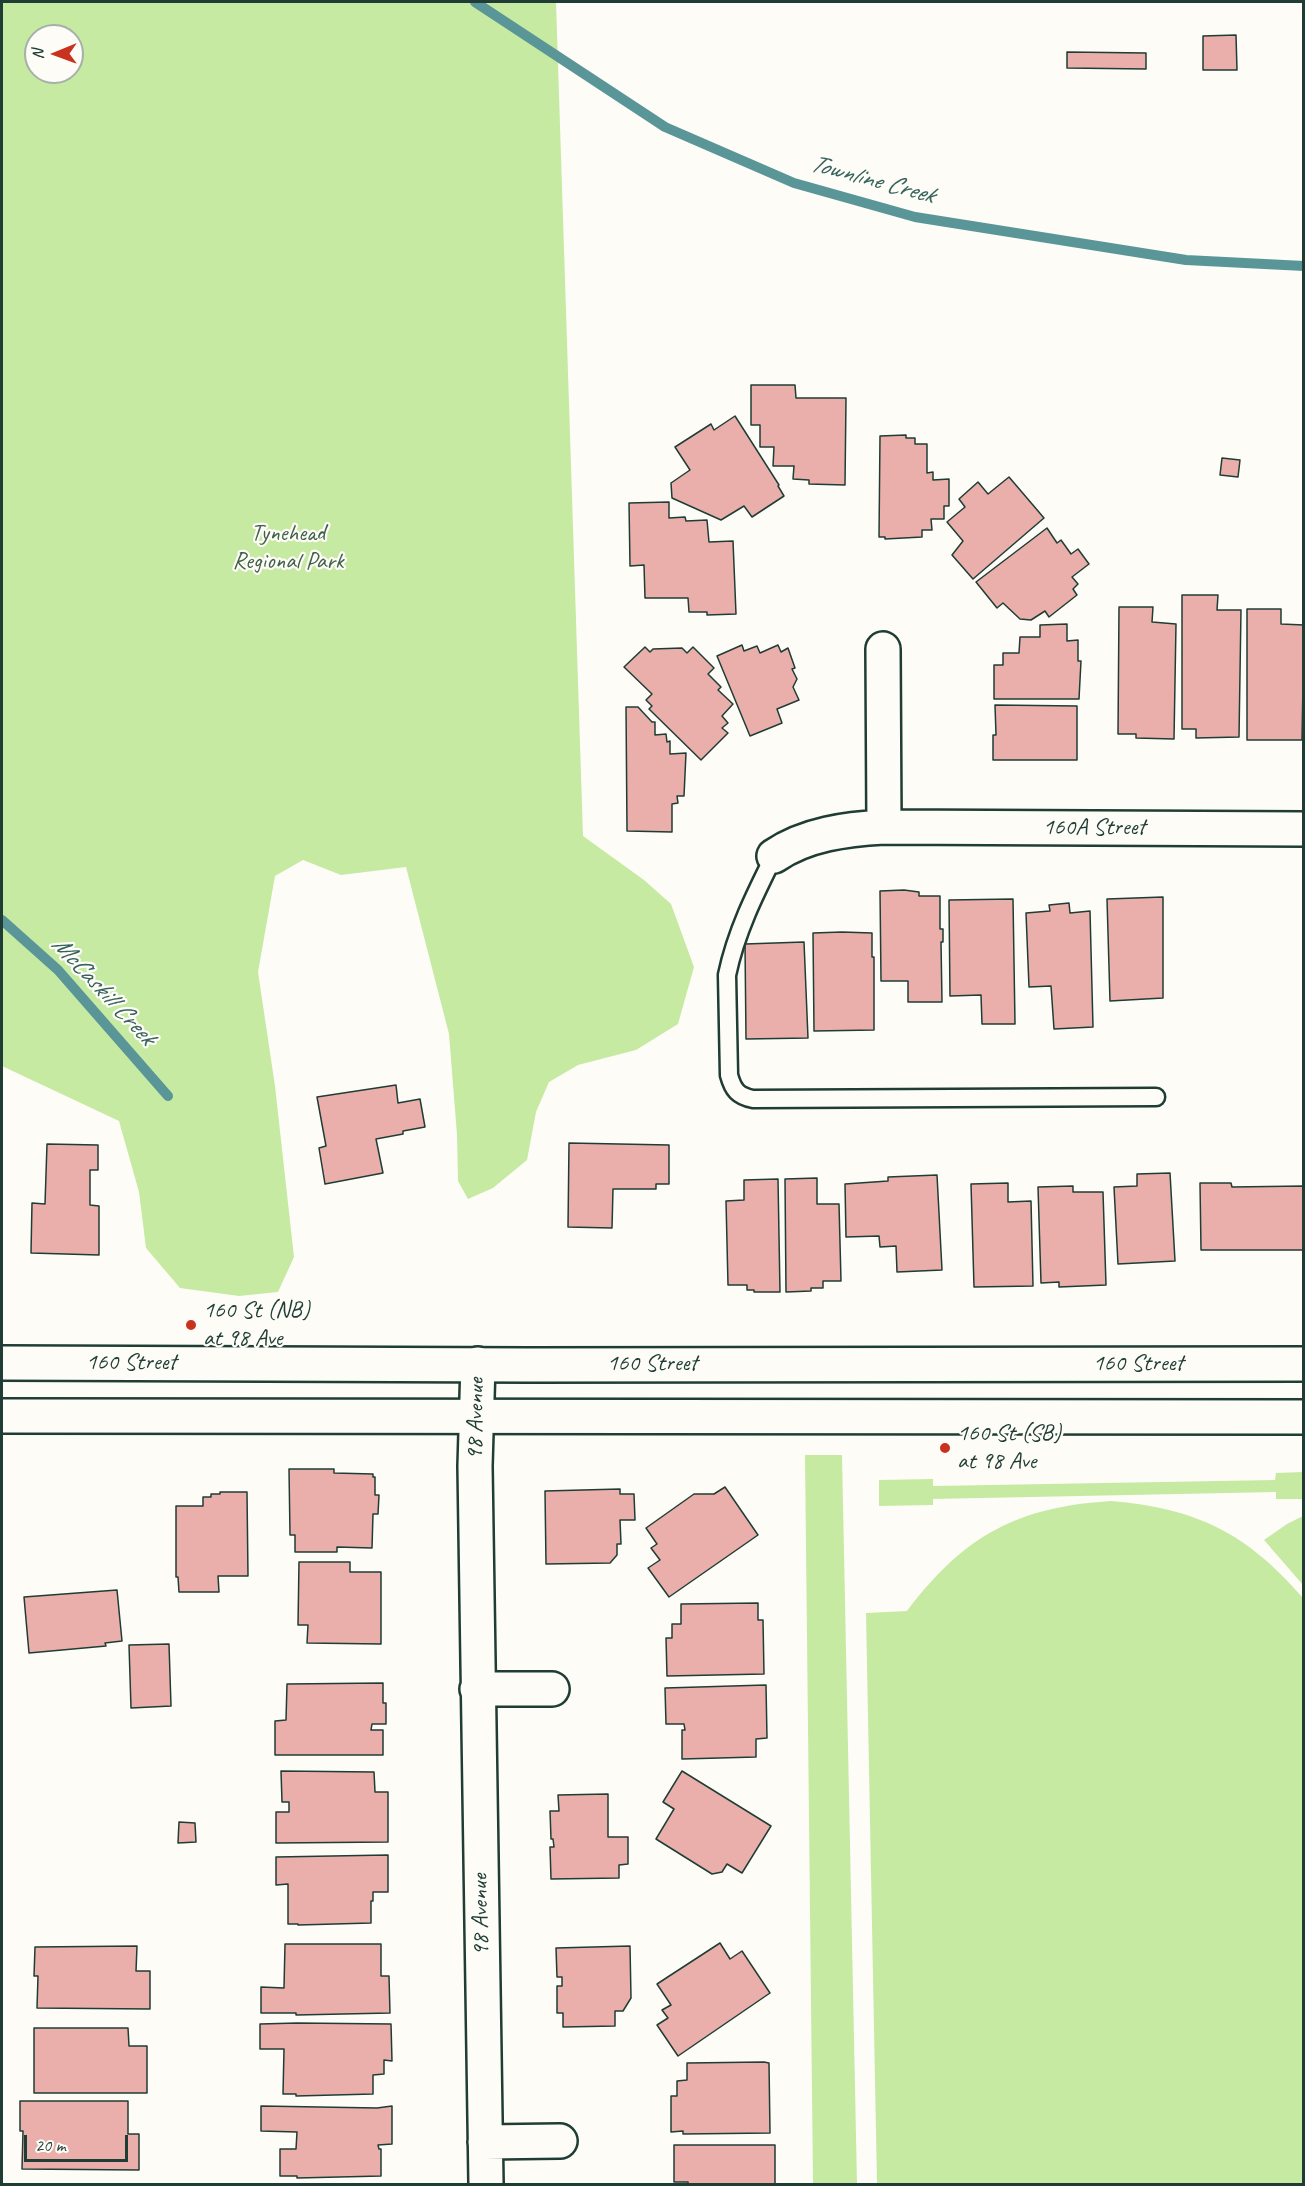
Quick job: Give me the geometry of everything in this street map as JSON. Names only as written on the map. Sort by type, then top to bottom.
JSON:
[{"type":"main road","points":[[883,650],[884,827]]},
{"type":"main road","name":"160A Street","points":[[774,856],[786,847],[825,834],[884,827],[1304,829]]},
{"type":"main road","name":"160 Street","points":[[2,1363],[1304,1364]]},
{"type":"main road","name":"98 Avenue","points":[[478,1364],[475,1474],[477,1689],[486,2184]]},
{"type":"main road","points":[[2,1416],[1304,1417]]},
{"type":"main road","points":[[477,1689],[552,1689]]},
{"type":"main road","points":[[485,2142],[560,2141]]},
{"type":"lane","points":[[774,856],[747,911],[730,958],[727,975],[729,1075],[732,1087],[741,1097],[753,1099],[1156,1097]]},
{"type":"green space","name":"Tynehead Regional Park","points":[[2,2],[556,2],[583,836],[644,880],[671,904],[694,967],[678,1024],[636,1050],[578,1065],[549,1082],[536,1112],[527,1160],[493,1188],[468,1199],[458,1181],[457,1135],[449,1034],[406,867],[341,875],[303,860],[275,876],[258,972],[275,1086],[294,1257],[278,1292],[239,1296],[180,1288],[146,1248],[139,1192],[119,1121],[2,1066]]},
{"type":"green space","points":[[805,1455],[842,1455],[857,2184],[813,2184]]},
{"type":"green space","points":[[1303,1472],[1303,1499],[1276,1499],[1276,1492],[933,1499],[933,1505],[879,1506],[879,1480],[933,1479],[933,1486],[1275,1480],[1276,1473]]},
{"type":"green space","points":[[1111,1501],[1169,1510],[1218,1528],[1261,1556],[1303,1598],[1303,2184],[877,2184],[866,1613],[907,1611],[950,1563],[995,1530],[1047,1510]]},
{"type":"green space","points":[[1303,1516],[1303,1585],[1264,1540]]},
{"type":"building","points":[[1236,35],[1237,70],[1203,70],[1203,36]]},
{"type":"building","points":[[1067,52],[1146,53],[1146,69],[1067,68]]},
{"type":"building","points":[[751,385],[795,385],[796,398],[846,398],[845,485],[809,484],[809,480],[793,479],[794,466],[773,466],[774,447],[760,447],[760,425],[751,425]]},
{"type":"building","points":[[735,416],[784,496],[752,517],[744,506],[721,520],[672,498],[671,483],[690,470],[675,447],[711,424],[714,430]]},
{"type":"building","points":[[906,435],[906,438],[915,438],[915,444],[927,444],[927,473],[933,472],[933,480],[949,479],[949,506],[944,506],[944,519],[931,519],[932,530],[922,530],[922,537],[885,539],[885,537],[879,537],[880,436]]},
{"type":"building","points":[[1222,458],[1240,460],[1238,477],[1220,475]]},
{"type":"building","points":[[1009,477],[1044,518],[973,579],[952,555],[963,541],[947,522],[965,507],[959,499],[978,482],[988,494]]},
{"type":"building","points":[[669,502],[669,518],[685,517],[686,521],[707,520],[709,542],[733,541],[736,614],[707,615],[707,612],[689,612],[688,598],[645,598],[644,565],[630,566],[629,503]]},
{"type":"building","points":[[1047,528],[1057,543],[1061,540],[1071,554],[1078,549],[1089,564],[1072,577],[1078,584],[1073,589],[1077,595],[1049,617],[1045,611],[1031,620],[1020,619],[1003,603],[997,608],[976,582]]},
{"type":"building","points":[[1182,595],[1218,595],[1217,610],[1241,610],[1239,737],[1196,738],[1196,729],[1182,729]]},
{"type":"building","points":[[1119,607],[1153,607],[1152,622],[1176,624],[1174,739],[1136,738],[1136,734],[1118,734]]},
{"type":"building","points":[[1247,609],[1281,609],[1281,624],[1304,625],[1302,740],[1247,740]]},
{"type":"building","points":[[1067,624],[1067,641],[1078,640],[1078,661],[1081,661],[1079,699],[994,699],[994,665],[1003,665],[1003,653],[1019,653],[1020,637],[1040,637],[1040,625]]},
{"type":"building","points":[[742,645],[744,651],[757,646],[760,653],[778,645],[781,652],[788,648],[795,668],[792,669],[797,679],[793,687],[799,700],[777,709],[782,723],[750,736],[717,656]]},
{"type":"building","points":[[645,647],[650,652],[653,649],[682,648],[687,653],[693,647],[714,668],[708,674],[721,687],[718,690],[733,704],[722,716],[728,723],[722,728],[728,733],[701,760],[649,709],[652,706],[646,700],[652,694],[624,667]]},
{"type":"building","points":[[995,705],[1077,706],[1077,760],[993,760],[993,735],[996,735]]},
{"type":"building","points":[[626,707],[638,707],[652,722],[655,722],[655,735],[666,734],[667,742],[670,741],[670,754],[686,753],[684,796],[677,796],[678,803],[672,804],[672,832],[627,831]]},
{"type":"building","points":[[880,891],[919,892],[919,896],[940,896],[940,929],[943,929],[943,942],[941,942],[942,1002],[908,1002],[908,981],[881,981]]},
{"type":"building","points":[[1163,897],[1163,998],[1110,1001],[1107,899]]},
{"type":"building","points":[[1013,899],[1015,1024],[982,1024],[981,995],[950,996],[949,900]]},
{"type":"building","points":[[1069,903],[1070,913],[1090,911],[1093,1027],[1054,1029],[1051,986],[1029,987],[1026,913],[1050,911],[1049,905]]},
{"type":"building","points":[[813,933],[872,933],[874,1030],[814,1031]]},
{"type":"building","points":[[804,942],[808,1038],[746,1039],[745,944]]},
{"type":"building","points":[[396,1085],[398,1103],[420,1099],[425,1127],[376,1139],[383,1173],[325,1184],[319,1148],[326,1146],[317,1097]]},
{"type":"building","points":[[569,1143],[669,1145],[669,1184],[656,1184],[656,1189],[613,1189],[612,1228],[568,1227]]},
{"type":"building","points":[[47,1144],[98,1145],[98,1170],[90,1170],[90,1205],[99,1206],[99,1255],[31,1253],[32,1203],[45,1204]]},
{"type":"building","points":[[1170,1173],[1175,1261],[1118,1264],[1114,1187],[1137,1186],[1137,1174]]},
{"type":"building","points":[[937,1175],[942,1270],[897,1272],[896,1246],[880,1247],[879,1236],[846,1237],[845,1184],[888,1181],[888,1177]]},
{"type":"building","points":[[817,1178],[817,1204],[839,1204],[841,1281],[823,1281],[823,1288],[811,1288],[811,1291],[786,1292],[785,1179]]},
{"type":"building","points":[[778,1179],[780,1292],[754,1292],[754,1290],[747,1290],[747,1285],[728,1285],[726,1201],[744,1200],[744,1180]]},
{"type":"building","points":[[1008,1183],[1008,1202],[1031,1201],[1033,1286],[974,1287],[971,1184]]},
{"type":"building","points":[[1200,1183],[1231,1183],[1232,1187],[1304,1186],[1304,1250],[1201,1250]]},
{"type":"building","points":[[1073,1186],[1073,1192],[1103,1192],[1106,1285],[1059,1287],[1059,1282],[1041,1283],[1038,1187]]},
{"type":"building","points":[[289,1469],[334,1469],[334,1473],[373,1474],[375,1495],[379,1495],[378,1514],[373,1514],[372,1548],[337,1547],[337,1552],[295,1552],[295,1535],[290,1535]]},
{"type":"building","points":[[725,1487],[758,1535],[669,1597],[648,1568],[660,1560],[651,1548],[657,1544],[646,1528],[694,1494],[714,1494]]},
{"type":"building","points":[[620,1489],[620,1494],[634,1494],[635,1520],[620,1520],[621,1544],[617,1544],[617,1555],[610,1563],[546,1564],[545,1491]]},
{"type":"building","points":[[220,1492],[247,1492],[248,1576],[218,1576],[219,1592],[179,1592],[178,1577],[176,1577],[176,1506],[203,1506],[203,1497],[211,1497],[211,1494],[220,1494]]},
{"type":"building","points":[[299,1562],[350,1562],[350,1572],[381,1572],[381,1644],[307,1643],[308,1625],[298,1625]]},
{"type":"building","points":[[117,1590],[122,1641],[105,1643],[106,1646],[29,1653],[24,1597]]},
{"type":"building","points":[[758,1603],[758,1620],[763,1620],[764,1674],[667,1676],[666,1638],[672,1638],[672,1624],[681,1624],[681,1604]]},
{"type":"building","points":[[169,1644],[171,1706],[131,1708],[129,1645]]},
{"type":"building","points":[[383,1683],[386,1724],[372,1724],[371,1730],[383,1730],[383,1755],[275,1755],[275,1721],[286,1720],[287,1684]]},
{"type":"building","points":[[766,1685],[767,1738],[756,1739],[756,1757],[682,1759],[684,1724],[666,1724],[665,1688]]},
{"type":"building","points":[[281,1771],[374,1772],[375,1792],[388,1792],[388,1842],[276,1843],[276,1812],[289,1812],[289,1802],[282,1802]]},
{"type":"building","points":[[682,1771],[771,1826],[742,1873],[727,1864],[722,1872],[712,1874],[656,1839],[674,1809],[663,1802]]},
{"type":"building","points":[[608,1794],[608,1837],[628,1837],[628,1864],[619,1865],[619,1878],[551,1879],[550,1847],[554,1847],[553,1839],[551,1839],[550,1811],[559,1811],[558,1795]]},
{"type":"building","points":[[179,1822],[195,1823],[196,1842],[178,1843]]},
{"type":"building","points":[[388,1855],[388,1892],[373,1892],[371,1923],[288,1924],[288,1884],[276,1885],[276,1857]]},
{"type":"building","points":[[720,1943],[730,1959],[742,1951],[770,1993],[678,2056],[657,2025],[668,2018],[662,2010],[671,2005],[657,1984]]},
{"type":"building","points":[[285,1944],[381,1944],[381,1976],[389,1976],[390,2013],[296,2015],[296,2013],[261,2013],[261,1987],[284,1988]]},
{"type":"building","points":[[137,1946],[136,1971],[150,1971],[150,2009],[37,2008],[38,1976],[34,1976],[35,1947]]},
{"type":"building","points":[[630,1946],[631,1998],[623,2011],[615,2011],[615,2026],[563,2027],[563,2013],[557,2013],[557,1986],[562,1986],[562,1977],[557,1977],[556,1948]]},
{"type":"building","points":[[260,2024],[391,2024],[392,2061],[384,2060],[384,2074],[373,2075],[373,2094],[296,2096],[296,2094],[283,2094],[284,2049],[260,2049]]},
{"type":"building","points":[[34,2028],[128,2028],[129,2046],[147,2046],[147,2093],[34,2093]]},
{"type":"building","points":[[687,2063],[769,2063],[770,2133],[683,2134],[683,2131],[671,2132],[671,2096],[677,2096],[677,2081],[687,2080]]},
{"type":"building","points":[[20,2101],[128,2101],[128,2134],[139,2134],[139,2170],[22,2169],[23,2131],[20,2131]]},
{"type":"building","points":[[261,2106],[377,2108],[392,2106],[392,2144],[378,2145],[381,2149],[381,2176],[297,2178],[297,2176],[280,2176],[280,2149],[296,2149],[297,2132],[261,2131]]},
{"type":"building","points":[[674,2145],[775,2145],[775,2184],[674,2182]]},
{"type":"waterway","name":"Townline Creek","points":[[475,2],[665,127],[794,183],[915,217],[1186,260],[1304,266]]},
{"type":"waterway","name":"McCaskill Creek","points":[[2,920],[58,970],[168,1096]]},
{"type":"place","name":"160 St (NB) at 98 Ave","points":[[191,1325]]},
{"type":"place","name":"160 St (SB) at 98 Ave","points":[[945,1448]]}]
